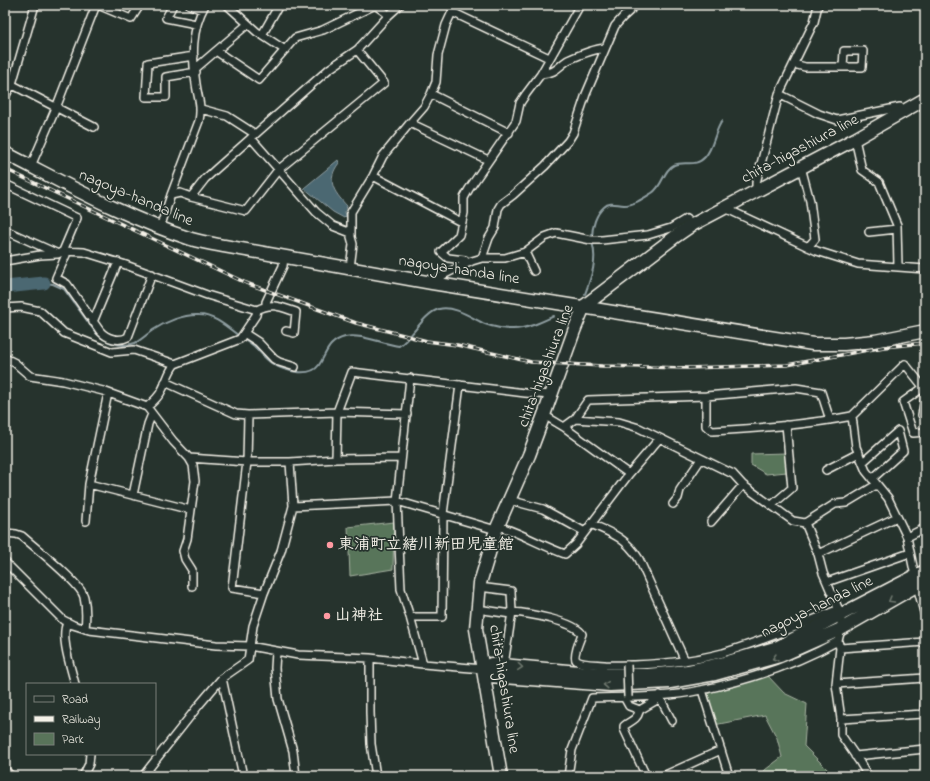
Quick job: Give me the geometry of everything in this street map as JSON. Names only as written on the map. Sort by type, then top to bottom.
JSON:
[{"type":"main road","name":"chita-higashiura line","points":[[501,776],[476,629],[480,587],[497,528],[544,415],[584,306],[692,225],[855,139],[925,99]]},
{"type":"main road","name":"nagoya-handa line","points":[[5,153],[88,196],[160,228],[192,240],[432,283],[584,306],[650,319],[813,344],[844,344],[875,341],[925,331]]},
{"type":"main road","name":"nagoya-handa line","points":[[920,579],[841,629],[780,656],[715,674],[670,682],[610,685],[490,676],[483,669],[490,664],[611,675],[648,675],[688,671],[728,662],[778,647],[840,612],[920,579]]},
{"type":"street","points":[[5,97],[8,82],[35,5]]},
{"type":"street","points":[[31,166],[97,5],[131,19],[140,5]]},
{"type":"street","points":[[173,5],[166,18],[196,24]]},
{"type":"street","points":[[160,228],[199,121],[201,109],[196,83],[193,48],[196,24],[203,7],[190,5]]},
{"type":"street","points":[[227,5],[257,32],[285,50]]},
{"type":"street","points":[[262,35],[279,5]]},
{"type":"street","points":[[216,51],[259,80],[295,38],[323,30],[375,5],[389,15]]},
{"type":"street","points":[[191,197],[205,179],[253,136],[329,69],[357,50],[400,5]]},
{"type":"street","points":[[466,263],[465,260],[448,258],[441,252],[459,235],[462,222],[464,198],[488,160],[509,133],[516,121],[520,103],[541,74],[580,5]]},
{"type":"street","points":[[482,258],[488,238],[495,228],[498,209],[501,204],[545,166],[568,141],[573,133],[586,94],[598,69],[605,48],[615,26],[636,5]]},
{"type":"street","points":[[756,191],[756,183],[779,94],[814,22],[818,5]]},
{"type":"street","points":[[350,268],[353,244],[351,234],[351,212],[373,176],[383,156],[424,107],[431,94],[436,82],[438,55],[452,9],[549,58]]},
{"type":"street","points":[[194,56],[148,63],[146,97],[166,97],[166,77],[195,71],[248,24]]},
{"type":"street","points":[[541,74],[552,73],[567,61],[605,48]]},
{"type":"street","points":[[171,195],[180,194],[246,211],[278,170],[384,83],[357,50]]},
{"type":"street","points":[[794,64],[805,67],[843,67]]},
{"type":"street","points":[[8,82],[94,127]]},
{"type":"street","points":[[431,94],[509,133]]},
{"type":"street","points":[[779,94],[818,114],[837,120],[900,107],[904,111]]},
{"type":"street","points":[[201,109],[227,116],[253,136],[278,170],[298,190],[316,212],[333,226],[351,234]]},
{"type":"street","points":[[410,122],[488,160]]},
{"type":"street","points":[[855,139],[862,170],[879,182],[897,225],[898,266]]},
{"type":"street","points":[[801,167],[810,201],[816,239],[808,247]]},
{"type":"street","points":[[373,176],[462,222]]},
{"type":"street","points":[[5,184],[77,218],[61,253]]},
{"type":"street","points":[[726,207],[727,209],[808,247],[858,264],[925,269]]},
{"type":"street","points":[[432,283],[466,263],[482,258],[505,258],[525,252],[545,237],[556,233],[591,240],[602,240],[648,235],[671,228],[686,219],[692,225]]},
{"type":"street","points":[[869,232],[897,229]]},
{"type":"street","points":[[5,230],[66,255],[56,278],[67,284],[93,322],[106,337],[120,340],[128,337],[152,274]]},
{"type":"street","points":[[5,261],[40,255],[84,252],[118,262],[207,295],[257,310],[266,305],[279,306],[296,312],[294,333],[286,331]]},
{"type":"street","points":[[525,252],[534,271]]},
{"type":"street","points":[[266,305],[283,266],[284,257]]},
{"type":"street","points":[[93,322],[118,262]]},
{"type":"street","points":[[5,308],[21,307],[40,311],[64,332],[112,352],[134,350],[175,364]]},
{"type":"street","points":[[147,407],[156,400],[162,390],[170,369],[175,364],[242,335],[256,315],[257,310]]},
{"type":"street","points":[[242,335],[262,346],[274,360],[296,367]]},
{"type":"street","points":[[5,358],[15,363],[30,376],[63,381],[108,393],[147,407],[173,441],[189,458],[193,465],[195,481],[187,539],[183,551],[185,559],[192,570],[192,586]]},
{"type":"street","points":[[706,396],[706,426],[712,431],[830,420],[852,416],[905,364],[925,388],[904,402],[913,433],[925,432]]},
{"type":"street","points":[[336,459],[336,412],[352,372],[551,395]]},
{"type":"street","points":[[410,378],[397,501],[401,590],[423,664]]},
{"type":"street","points":[[165,382],[236,414],[248,415],[336,412],[406,414]]},
{"type":"street","points":[[410,617],[442,617],[444,514],[460,385]]},
{"type":"street","points":[[564,427],[574,419],[588,400],[706,396],[796,388],[821,392],[830,420]]},
{"type":"street","points":[[86,521],[89,484],[108,393]]},
{"type":"street","points":[[922,415],[925,398]]},
{"type":"street","points":[[133,495],[148,424],[152,414]]},
{"type":"street","points":[[248,415],[247,462],[232,588],[264,593]]},
{"type":"street","points":[[544,415],[564,427],[629,474]]},
{"type":"street","points":[[852,416],[856,447],[866,471],[888,498],[907,537],[910,553],[920,579],[925,616]]},
{"type":"street","points":[[574,419],[619,422],[639,428],[733,474],[743,485],[793,521],[805,523],[835,504],[846,503],[874,482],[903,451],[898,431],[862,462]]},
{"type":"street","points":[[772,505],[792,488],[786,425]]},
{"type":"street","points":[[293,506],[397,501],[497,528],[510,530],[565,554],[576,544],[629,474],[659,439]]},
{"type":"street","points":[[826,470],[859,454]]},
{"type":"street","points":[[189,458],[247,462],[290,462],[336,459],[401,458]]},
{"type":"street","points":[[673,504],[678,498],[680,490],[701,459]]},
{"type":"street","points":[[143,776],[199,704],[222,678],[248,660],[253,626],[264,593],[281,551],[293,506],[290,462]]},
{"type":"street","points":[[89,484],[191,510]]},
{"type":"street","points":[[711,522],[743,485]]},
{"type":"street","points":[[509,500],[542,508],[585,532]]},
{"type":"street","points":[[818,554],[897,517]]},
{"type":"street","points":[[805,523],[818,554],[823,573],[840,612],[841,629],[836,684],[841,719],[841,735],[868,776]]},
{"type":"street","points":[[591,524],[609,532],[631,547],[639,559],[685,661]]},
{"type":"street","points":[[907,537],[925,528]]},
{"type":"street","points":[[5,533],[22,536],[55,564],[77,587],[84,596],[84,629]]},
{"type":"street","points":[[827,582],[910,553]]},
{"type":"street","points":[[5,562],[67,623],[84,629],[216,645],[249,646],[276,652],[319,656],[370,658],[483,669]]},
{"type":"street","points":[[480,587],[511,591],[512,613],[504,666]]},
{"type":"street","points":[[477,609],[527,613],[578,629],[582,634],[575,658],[577,661],[581,663],[627,665],[685,661],[722,653],[840,612]]},
{"type":"street","points":[[67,623],[65,629],[65,639],[75,683]]},
{"type":"street","points":[[568,776],[572,750],[592,698],[660,696],[702,690],[763,674],[839,645],[925,642]]},
{"type":"street","points":[[276,652],[275,668],[278,699],[293,750],[296,776]]},
{"type":"street","points":[[370,658],[371,744],[376,776]]},
{"type":"street","points":[[627,665],[626,697],[629,706],[638,711]]},
{"type":"street","points":[[222,678],[243,776]]},
{"type":"street","points":[[836,684],[925,678]]},
{"type":"street","points":[[702,690],[729,776]]},
{"type":"street","points":[[638,711],[660,696]]},
{"type":"street","points":[[660,696],[672,722]]},
{"type":"street","points":[[841,719],[924,715],[925,698]]},
{"type":"street","points":[[638,711],[638,716],[636,719],[628,723],[624,726],[624,728],[646,776]]},
{"type":"street","points":[[855,756],[925,749]]},
{"type":"street","points":[[663,776],[721,750]]},
{"type":"street","points":[[83,776],[90,755]]},
{"type":"street","points":[[5,770],[11,776]]},
{"type":"green space","points":[[786,453],[787,472],[766,474],[751,465],[751,454]]},
{"type":"green space","points":[[394,522],[393,569],[350,576],[348,527]]},
{"type":"green space","points":[[768,676],[784,693],[807,704],[804,746],[834,776],[757,776],[782,757],[777,738],[765,715],[714,725],[705,696],[717,688]]},
{"type":"water","points":[[338,160],[339,163],[335,169],[332,180],[335,190],[347,206],[345,212],[346,216],[344,218],[333,212],[304,188]]},
{"type":"waterway","points":[[592,237],[597,217],[606,205],[628,205],[639,201],[656,190],[670,167],[682,163],[694,163],[705,157],[722,121]]},
{"type":"waterway","points":[[585,294],[594,262],[594,249],[592,242]]},
{"type":"waterway","points":[[44,283],[53,284],[64,289],[96,333],[100,337],[114,344],[124,345],[135,343],[163,324],[181,317],[193,315],[215,319],[239,336]]},
{"type":"waterway","points":[[5,287],[44,283]]},
{"type":"waterway","points":[[243,338],[278,367],[290,371],[303,372],[315,369],[319,365],[328,348],[334,342],[345,337],[358,336],[399,346],[428,316],[439,309],[445,308],[457,310],[485,324],[510,329],[518,329],[529,326],[554,316]]},
{"type":"railway","points":[[5,169],[246,283],[356,323],[427,341],[457,345],[531,362],[602,366],[687,368],[787,365],[884,347],[925,343]]},
{"type":"place","name":"東浦町立緒川新田児童館","points":[[330,545]]},
{"type":"place","name":"山神社","points":[[327,616]]}]
